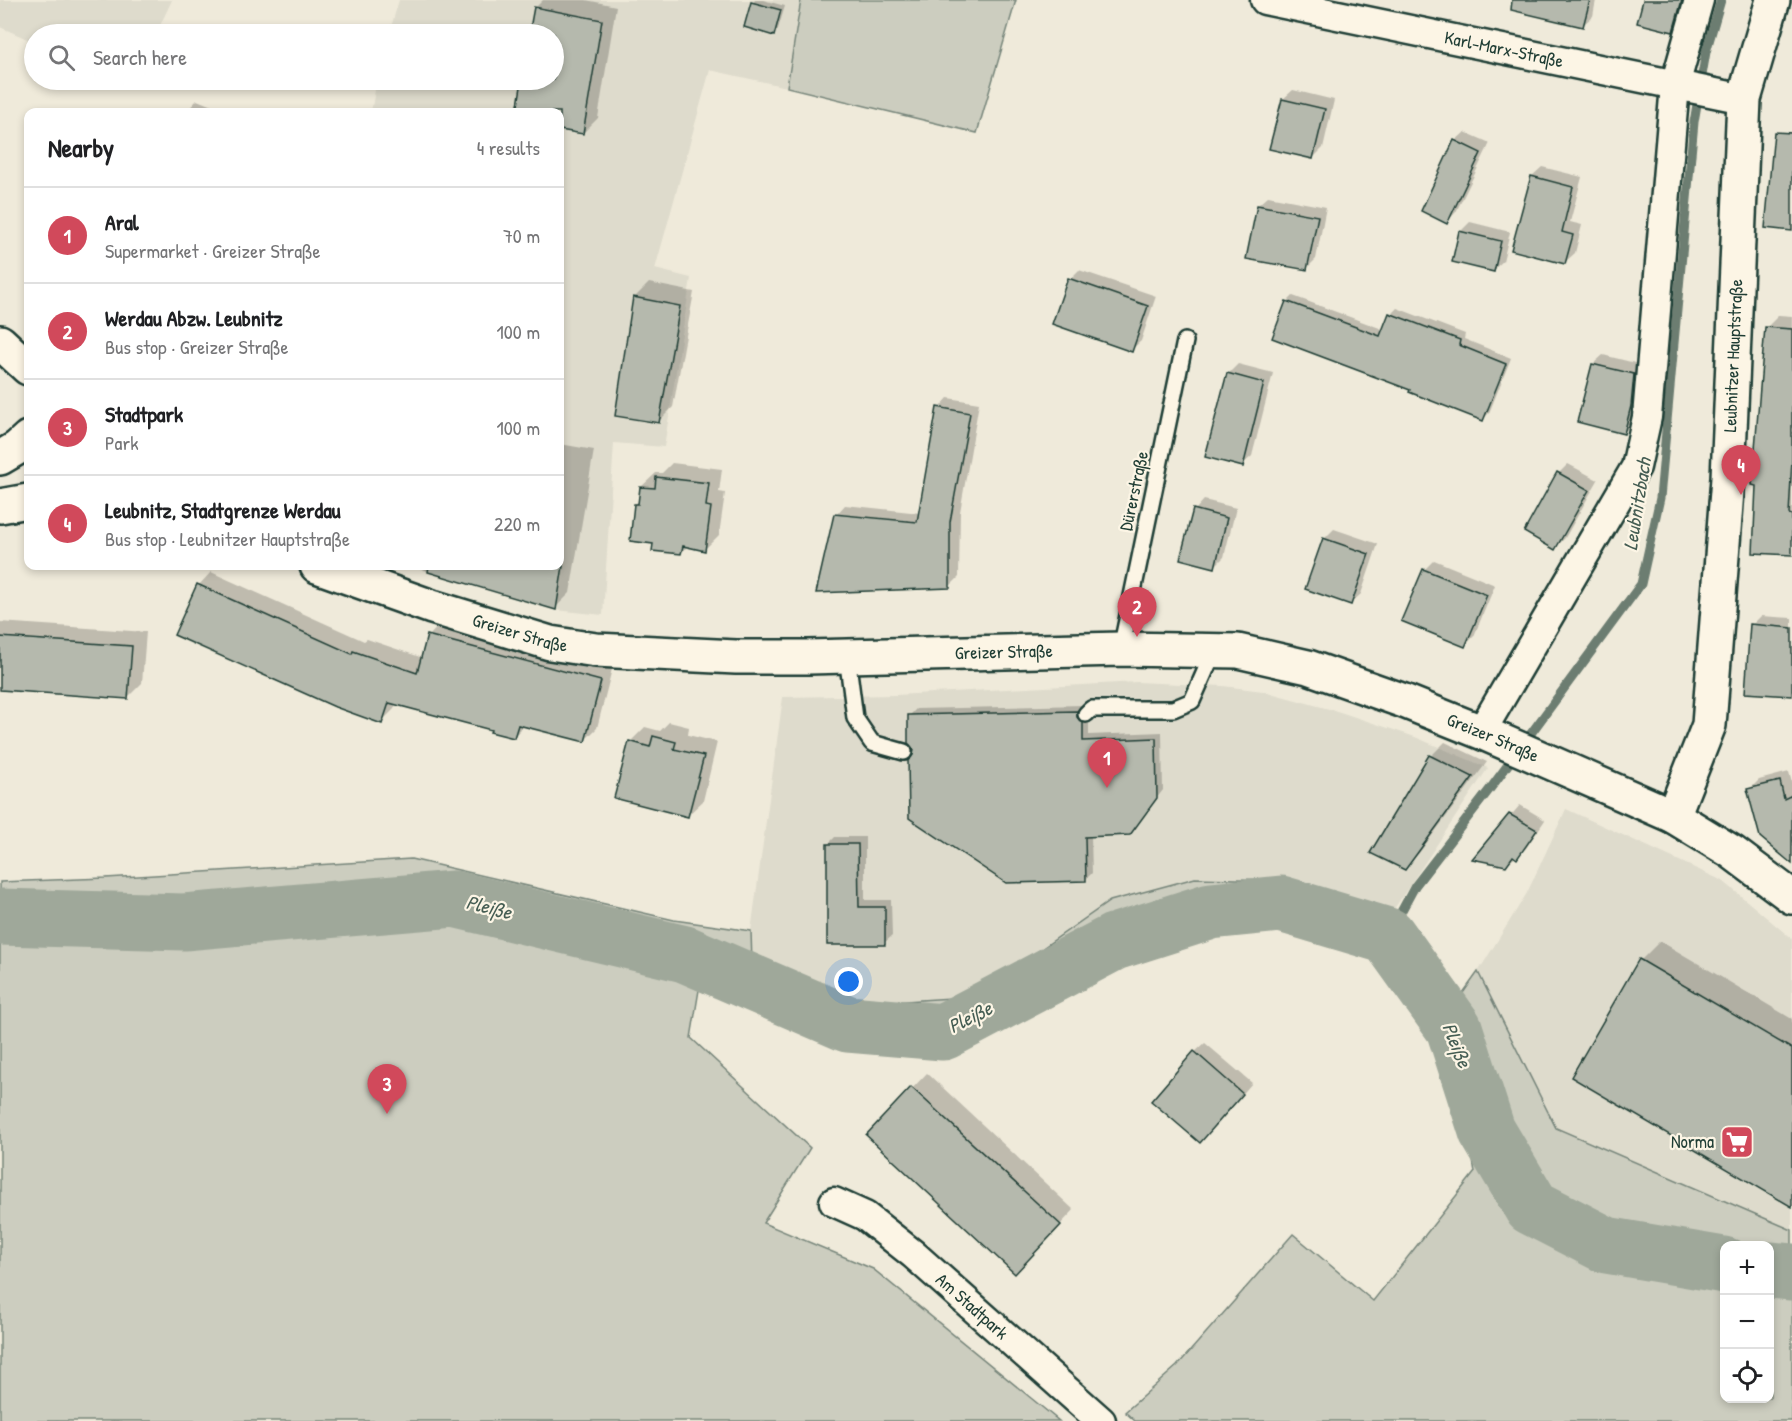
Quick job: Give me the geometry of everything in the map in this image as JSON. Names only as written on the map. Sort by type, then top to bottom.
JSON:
[{"type":"street","name":"Karl-Marx-Straße","points":[[1265,0],[1706,91]]},
{"type":"street","name":"Leubnitzer Hauptstraße","points":[[1672,816],[1709,725],[1728,487],[1699,0]]},
{"type":"street","name":"Leubnitzer Hauptstraße","points":[[1489,735],[1636,467],[1706,91],[1773,0]]},
{"type":"street","points":[[0,458],[24,442]]},
{"type":"street","points":[[0,506],[24,502]]},
{"type":"street","name":"Greizer Straße","points":[[328,570],[432,607],[550,644],[596,650],[736,657],[1120,649],[1238,651],[1308,667],[1404,701],[1489,735],[1672,816],[1732,852],[1792,897]]},
{"type":"street","name":"Am Stadtpark","points":[[834,1202],[865,1216],[913,1254],[1101,1421]]},
{"type":"lane","name":"Dürerstraße","points":[[1120,649],[1185,341]]},
{"type":"lane","points":[[1086,714],[1091,709],[1173,709],[1192,701],[1214,651]]},
{"type":"lane","points":[[847,656],[855,718],[872,743],[904,752]]},
{"type":"shaded area","points":[[0,0],[172,0],[161,24],[24,24],[24,38],[0,27]]},
{"type":"shaded area","points":[[399,0],[801,0],[787,87],[710,70],[655,269],[691,278],[664,447],[614,443],[603,615],[556,610],[423,570],[564,570],[564,108],[372,108],[375,90],[564,90],[564,24],[392,24]]},
{"type":"shaded area","points":[[801,0],[1016,0],[977,133],[787,87]]},
{"type":"shaded area","points":[[1137,682],[1223,686],[1263,691],[1340,712],[1415,737],[1488,768],[1390,915],[1346,898],[1284,880],[1031,956],[952,998],[889,1002],[825,994],[752,964],[751,931],[783,697],[896,695]]},
{"type":"shaded area","points":[[1566,809],[1723,881],[1792,939],[1792,1230],[1556,1128],[1478,972],[1527,893]]},
{"type":"shaded area","points":[[411,859],[674,920],[751,931],[752,964],[825,994],[889,1002],[952,998],[1031,956],[1110,901],[1195,878],[1284,880],[1346,898],[1390,915],[1453,1007],[1478,972],[1556,1128],[1792,1230],[1792,1421],[1135,1421],[1125,1412],[1177,1366],[1293,1234],[1373,1301],[1475,1172],[1453,1065],[1422,1007],[1366,947],[1293,924],[1237,922],[1150,947],[1046,1001],[975,1044],[898,1046],[811,1029],[733,993],[699,990],[691,1038],[810,1148],[763,1223],[873,1269],[1059,1421],[0,1421],[0,882],[106,878]]},
{"type":"building","points":[[1512,0],[1590,0],[1583,27],[1511,10]]},
{"type":"building","points":[[1643,0],[1682,0],[1673,32],[1637,23]]},
{"type":"building","points":[[751,2],[781,10],[774,36],[744,27]]},
{"type":"building","points":[[534,7],[602,20],[583,134],[564,131],[564,108],[518,108],[520,90],[564,90],[564,24],[531,24]]},
{"type":"building","points":[[1282,99],[1325,109],[1313,159],[1269,149]]},
{"type":"building","points":[[1774,132],[1792,133],[1792,231],[1765,228]]},
{"type":"building","points":[[1454,140],[1481,153],[1447,224],[1421,211]]},
{"type":"building","points":[[1531,176],[1573,187],[1562,232],[1573,235],[1565,264],[1511,250]]},
{"type":"building","points":[[1257,205],[1318,216],[1307,270],[1246,259]]},
{"type":"building","points":[[1459,231],[1501,241],[1494,272],[1452,262]]},
{"type":"building","points":[[1068,278],[1148,306],[1132,352],[1052,324]]},
{"type":"building","points":[[633,297],[680,306],[659,423],[615,416]]},
{"type":"building","points":[[1286,301],[1380,336],[1389,313],[1460,340],[1459,345],[1506,364],[1483,421],[1409,392],[1410,390],[1272,338]]},
{"type":"building","points":[[1765,327],[1792,329],[1792,460],[1789,514],[1792,515],[1792,555],[1753,553],[1756,486],[1752,485]]},
{"type":"building","points":[[1592,364],[1634,374],[1631,406],[1624,434],[1577,422]]},
{"type":"building","points":[[1227,373],[1264,383],[1243,467],[1205,457]]},
{"type":"building","points":[[937,407],[970,413],[950,522],[950,588],[816,593],[834,514],[917,522]]},
{"type":"building","points":[[1557,472],[1589,490],[1555,550],[1524,532]]},
{"type":"building","points":[[656,477],[709,483],[706,506],[711,507],[705,551],[683,546],[681,554],[652,551],[653,544],[630,541],[634,504],[638,504],[640,487],[655,488]]},
{"type":"building","points":[[1193,509],[1227,518],[1215,568],[1180,559]]},
{"type":"building","points":[[1323,538],[1369,554],[1351,605],[1305,589]]},
{"type":"building","points":[[1423,569],[1487,595],[1465,647],[1401,621]]},
{"type":"building","points":[[428,570],[562,570],[556,610],[428,572]]},
{"type":"building","points":[[197,584],[352,654],[353,651],[417,673],[427,635],[601,681],[585,742],[518,725],[514,738],[389,703],[382,724],[335,707],[174,635]]},
{"type":"building","points":[[1750,624],[1792,628],[1792,696],[1745,693]]},
{"type":"building","points":[[0,637],[132,646],[128,699],[0,690]]},
{"type":"building","points":[[1077,711],[1077,717],[1083,723],[1083,741],[1156,738],[1157,798],[1130,835],[1085,837],[1086,881],[1006,883],[909,818],[908,760],[914,750],[908,743],[908,715]]},
{"type":"building","points":[[653,736],[676,742],[674,749],[704,756],[688,817],[614,798],[629,741],[650,747]]},
{"type":"building","points":[[1429,755],[1473,777],[1405,870],[1370,853]]},
{"type":"building","points":[[1780,781],[1784,799],[1792,795],[1792,864],[1760,837],[1747,789]]},
{"type":"building","points":[[1509,814],[1537,830],[1517,859],[1513,856],[1506,866],[1472,859]]},
{"type":"building","points":[[827,844],[858,844],[859,907],[885,907],[885,945],[827,945]]},
{"type":"building","name":"Norma","points":[[1639,959],[1792,1049],[1792,1207],[1571,1077]]},
{"type":"building","points":[[1194,1051],[1243,1094],[1200,1143],[1151,1101]]},
{"type":"building","points":[[911,1087],[1061,1225],[1015,1274],[866,1135]]},
{"type":"waterway","name":"Leubnitzbach","points":[[1388,936],[1415,886],[1493,785],[1641,584],[1660,498],[1694,122],[1706,52],[1721,0]]},
{"type":"waterway","name":"Pleiße","points":[[0,917],[184,922],[454,899],[685,954],[848,1024],[943,1032],[1114,942],[1211,911],[1281,904],[1388,936],[1454,1028],[1487,1131],[1532,1207],[1606,1245],[1720,1264]]},
{"type":"waterway","name":"Pleiße","points":[[1774,1270],[1792,1272]]},
{"type":"place","name":"Leubnitz, Stadtgrenze Werdau","points":[[1741,495]]},
{"type":"place","name":"Werdau Abzw. Leubnitz","points":[[1137,637]]},
{"type":"place","name":"Aral","points":[[1107,788]]},
{"type":"place","name":"Stadtpark","points":[[387,1114]]},
{"type":"place","name":"Norma","points":[[1737,1142]]}]
